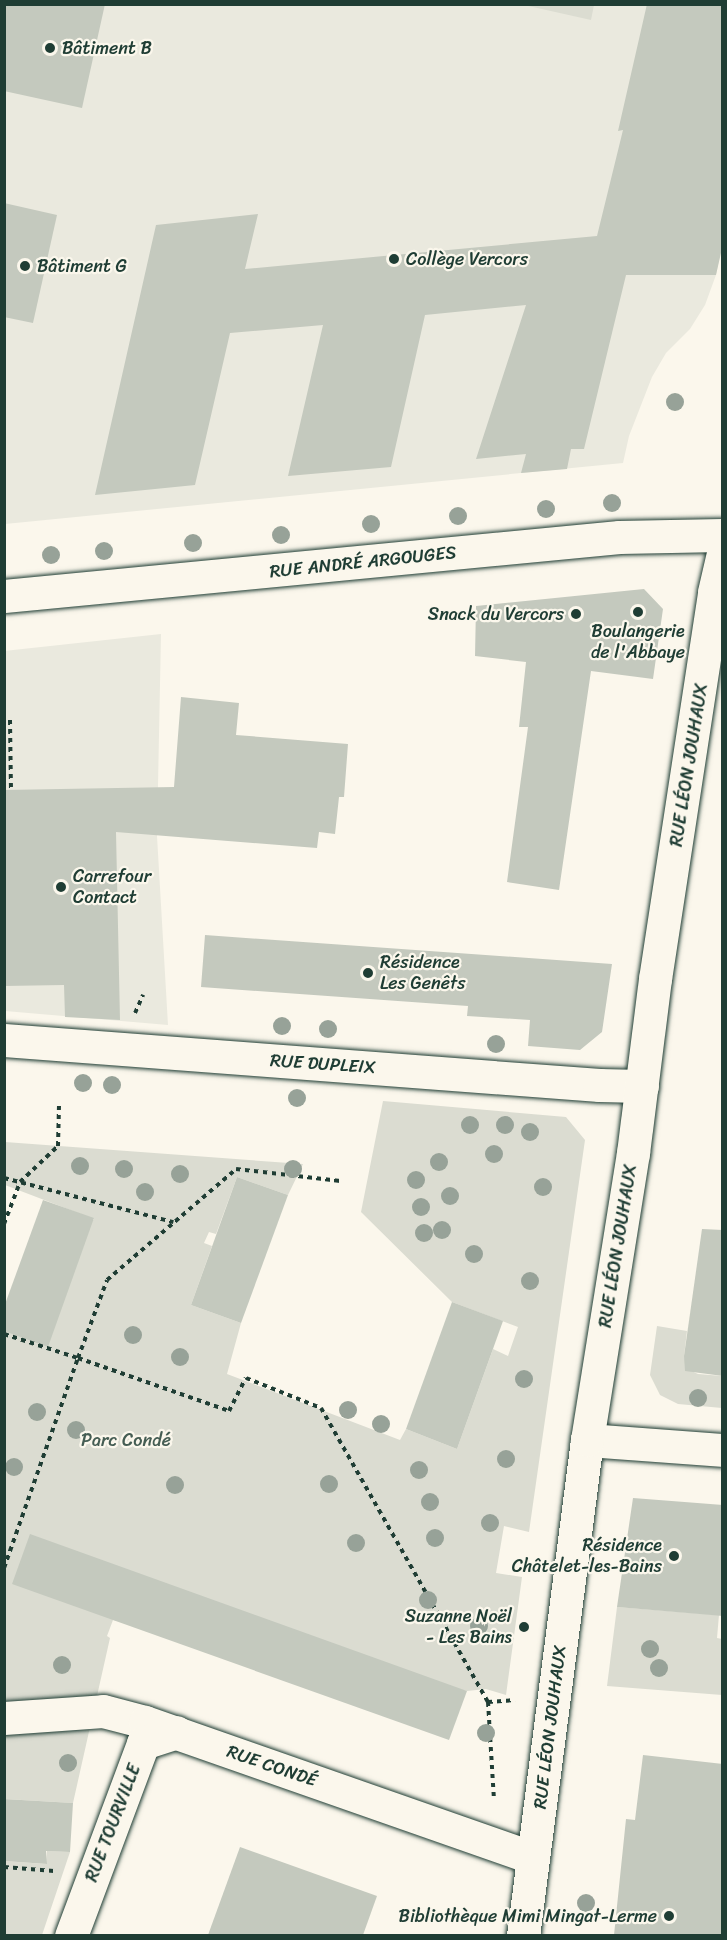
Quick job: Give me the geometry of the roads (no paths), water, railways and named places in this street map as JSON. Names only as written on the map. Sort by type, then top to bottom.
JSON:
[{"type":"street","name":"RUE ANDRÉ ARGOUGES","points":[[4,596],[619,537],[723,535]]},
{"type":"street","name":"RUE LÉON JOUHAUX","points":[[523,1935],[587,1440],[642,1086],[655,980],[714,592],[723,557]]},
{"type":"street","name":"RUE DUPLEIX","points":[[4,1040],[599,1085],[642,1086]]},
{"type":"street","points":[[587,1440],[723,1450]]},
{"type":"street","name":"RUE CONDÉ","points":[[4,1718],[103,1711],[145,1722],[533,1858]]},
{"type":"street","name":"RUE TOURVILLE","points":[[71,1935],[143,1743],[176,1732]]},
{"type":"place","name":"Bâtiment B","points":[[50,48]]},
{"type":"place","name":"Collège Vercors","points":[[394,259]]},
{"type":"place","name":"Bâtiment G","points":[[25,266]]},
{"type":"place","name":"Boulangerie de l'Abbaye","points":[[638,612]]},
{"type":"place","name":"Snack du Vercors","points":[[576,614]]},
{"type":"place","name":"Carrefour Contact","points":[[61,887]]},
{"type":"place","name":"Résidence Les Genêts","points":[[368,973]]},
{"type":"place","name":"Résidence Châtelet-les-Bains","points":[[674,1556]]},
{"type":"place","name":"Suzanne Noël - Les Bains","points":[[524,1627]]},
{"type":"place","name":"Bibliothèque Mimi Mingat-Lerme","points":[[669,1916]]},
{"type":"park label","name":"Parc Condé","points":[[126,1440]]}]
